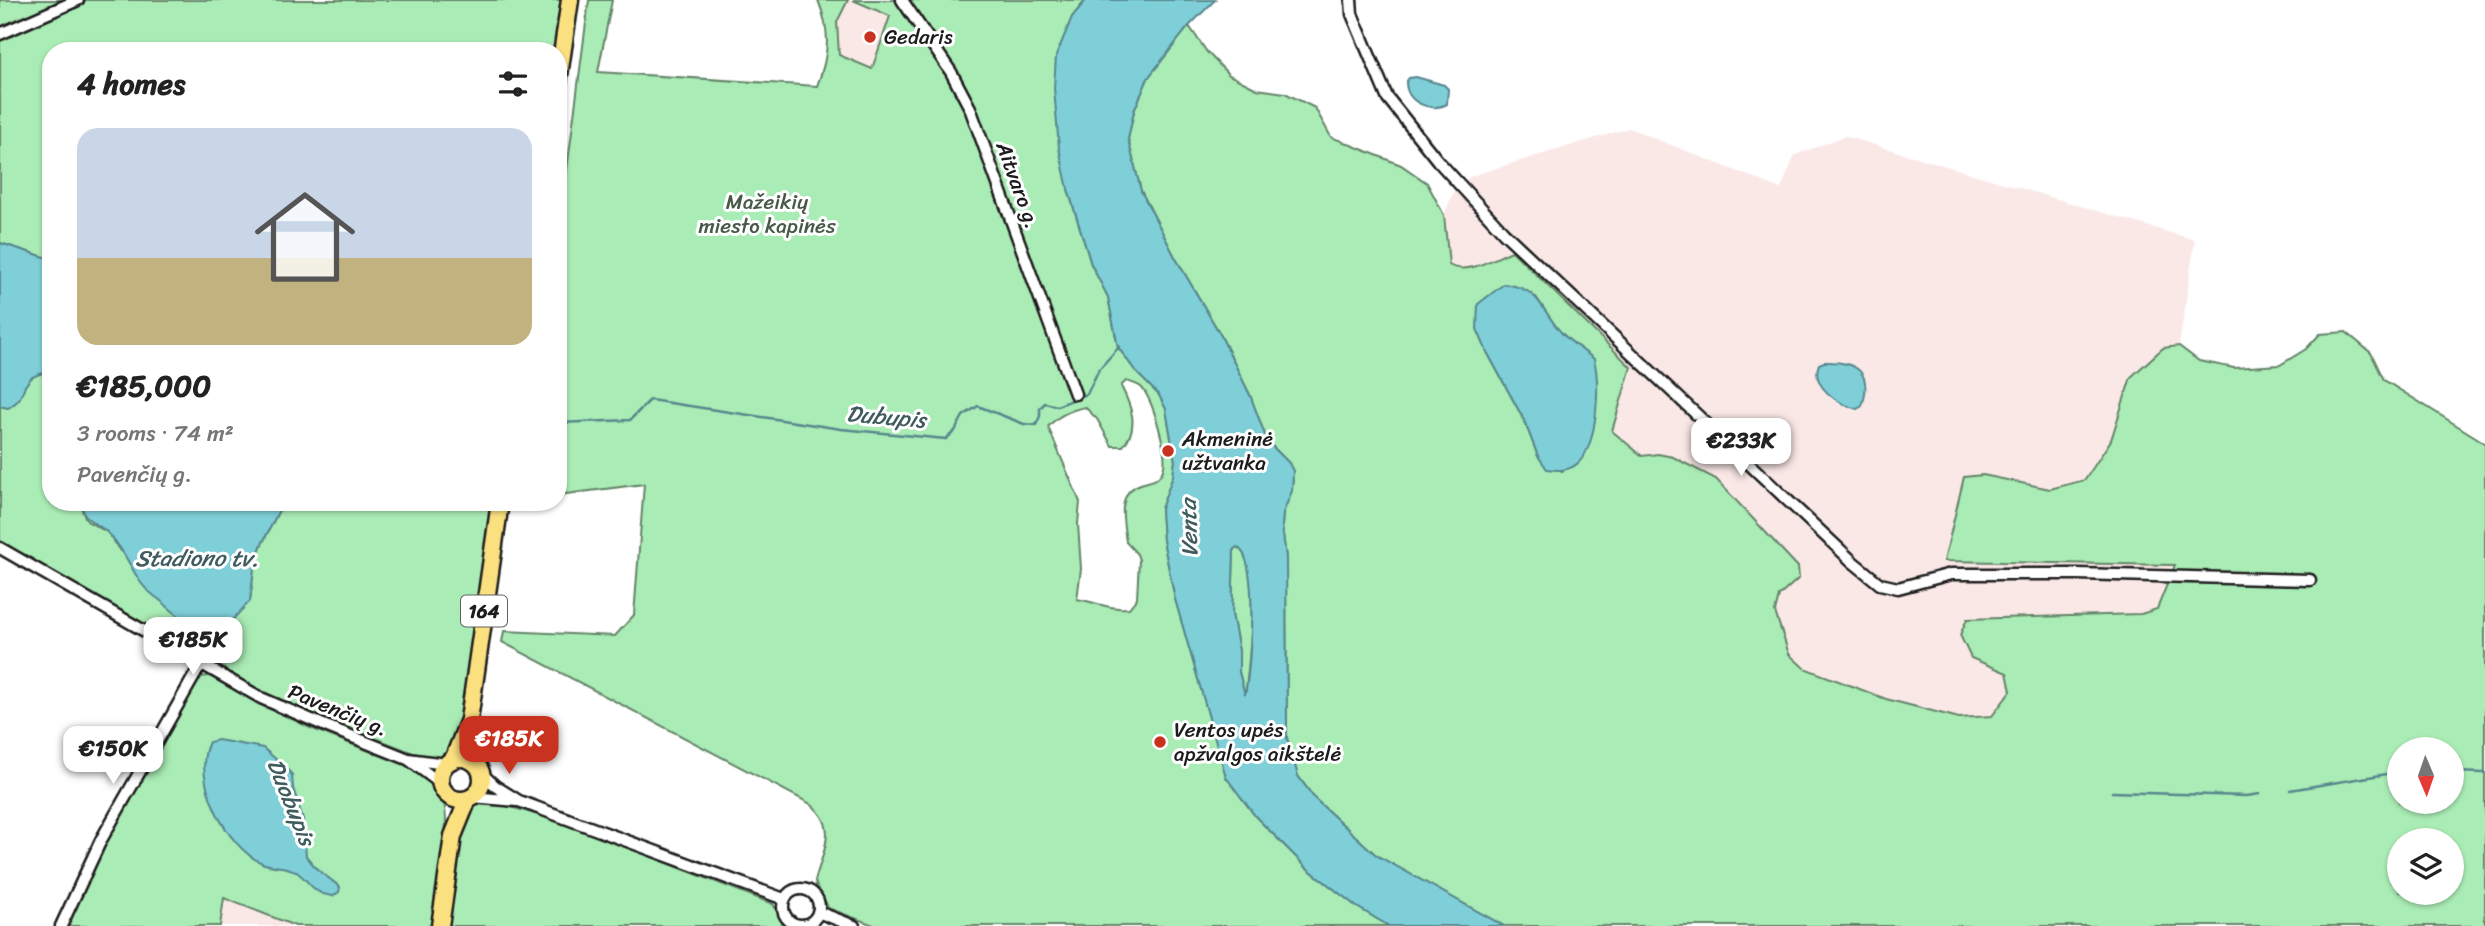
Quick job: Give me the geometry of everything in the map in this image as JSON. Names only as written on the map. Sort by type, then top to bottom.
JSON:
[{"type":"main road","points":[[564,42],[570,0]]},
{"type":"main road","name":"164","points":[[440,926],[453,836],[470,798],[481,784],[472,752],[469,720],[499,511]]},
{"type":"main road","name":"164","points":[[453,836],[441,773],[450,762],[469,720]]},
{"type":"main road","points":[[450,762],[465,759],[478,769]]},
{"type":"main road","points":[[443,789],[457,800],[470,798]]},
{"type":"street","points":[[0,34],[78,0]]},
{"type":"street","name":"Aitvaro g.","points":[[902,0],[951,72],[970,108],[1075,394]]},
{"type":"street","points":[[1351,0],[1352,14],[1387,97],[1438,161],[1504,233],[1880,584],[1908,587],[1929,578],[1951,574],[2077,574],[2310,580]]},
{"type":"street","name":"Pavenčių g.","points":[[0,548],[272,704],[408,759],[450,762]]},
{"type":"street","points":[[61,926],[101,840],[201,664]]},
{"type":"street","name":"Pavenčių g.","points":[[408,759],[443,789]]},
{"type":"street","points":[[478,769],[495,786],[519,801],[784,899]]},
{"type":"street","points":[[470,798],[519,801]]},
{"type":"street","points":[[806,889],[816,896],[818,912],[816,918],[806,924],[794,925],[783,911],[784,899],[791,891],[806,889]]},
{"type":"street","points":[[818,912],[854,926]]},
{"type":"shaded area","points":[[848,0],[890,16],[873,69],[839,55],[837,22]]},
{"type":"shaded area","points":[[1629,128],[1781,189],[1795,155],[1845,136],[2195,240],[2179,346],[2163,348],[2131,377],[2111,440],[2085,480],[2050,489],[1983,475],[1945,560],[2176,564],[2157,609],[1971,658],[2008,673],[2011,691],[1992,716],[1959,718],[1886,699],[1804,668],[1789,654],[1775,612],[1779,596],[1799,578],[1658,454],[1642,457],[1612,431],[1512,252],[1467,269],[1455,269],[1449,265],[1444,215],[1456,187],[1471,176]]},
{"type":"shaded area","points":[[224,898],[295,926],[220,926]]},
{"type":"green space","points":[[0,0],[562,0],[555,42],[42,42],[42,256],[0,243]]},
{"type":"green space","name":"Mažeikių miesto kapinės","points":[[589,0],[612,0],[598,72],[817,86],[827,43],[825,23],[818,0],[848,0],[837,22],[839,55],[872,69],[890,16],[853,0],[1086,0],[1072,17],[1068,189],[1091,264],[1108,297],[1118,347],[1137,373],[1159,395],[1166,409],[1175,461],[1173,476],[1161,509],[1163,540],[1175,599],[1226,776],[1256,817],[1307,868],[1357,907],[1389,926],[876,926],[828,908],[815,881],[825,849],[827,830],[818,812],[809,803],[502,642],[504,631],[615,636],[634,615],[644,484],[567,494],[567,170]],"holes":[[[1126,381],[1136,384],[1146,393],[1155,415],[1162,440],[1164,463],[1158,478],[1136,486],[1126,496],[1123,519],[1126,542],[1139,560],[1137,598],[1129,608],[1109,607],[1077,599],[1081,569],[1078,524],[1080,502],[1048,427],[1065,414],[1085,407],[1097,419],[1112,446],[1123,446],[1131,431],[1132,416],[1121,386]]]},
{"type":"green space","points":[[1189,26],[1207,52],[1229,75],[1257,89],[1285,93],[1315,108],[1331,137],[1401,165],[1427,183],[1444,215],[1449,265],[1456,268],[1472,267],[1512,251],[1631,367],[1612,431],[1642,456],[1658,454],[1673,457],[1716,479],[1798,567],[1799,578],[1779,596],[1775,612],[1789,654],[1804,668],[1886,699],[1959,718],[1992,716],[2011,691],[2007,673],[1971,658],[1960,635],[1967,619],[2141,614],[2157,609],[2175,565],[1944,561],[1964,477],[1983,475],[2050,489],[2085,480],[2111,440],[2131,377],[2163,348],[2179,346],[2199,361],[2234,368],[2280,365],[2306,349],[2320,334],[2346,332],[2371,353],[2384,380],[2485,443],[2485,926],[1504,926],[1376,855],[1315,799],[1298,776],[1287,738],[1286,558],[1282,526],[1283,513],[1293,481],[1289,463],[1265,435],[1250,395],[1220,334],[1175,257],[1141,191],[1128,139],[1134,111],[1148,78]],"holes":[[[1536,297],[1559,331],[1571,342],[1587,444],[1579,462],[1562,471],[1538,456],[1524,420],[1487,352]]]},
{"type":"green space","points":[[42,373],[42,511],[82,511],[87,521],[107,532],[121,551],[250,601],[254,568],[261,546],[278,511],[492,511],[459,737],[447,757],[421,756],[292,706],[259,690],[0,541],[0,406],[8,408],[14,404],[31,378]]},
{"type":"green space","points":[[1237,547],[1245,556],[1251,593],[1252,617],[1245,697],[1232,614],[1234,549]]},
{"type":"green space","points":[[209,676],[308,727],[407,766],[431,780],[444,800],[446,818],[445,843],[432,926],[295,926],[224,898],[220,926],[66,926],[98,854],[200,677]]},
{"type":"green space","points":[[476,801],[493,802],[559,821],[773,904],[786,926],[449,926],[464,822],[468,809]]},
{"type":"water","name":"Venta","points":[[1086,0],[1215,0],[1189,26],[1148,78],[1134,111],[1128,139],[1141,191],[1175,257],[1220,334],[1250,395],[1265,435],[1293,471],[1292,491],[1283,513],[1282,526],[1286,558],[1287,738],[1298,776],[1315,799],[1376,855],[1504,926],[1389,926],[1357,907],[1307,868],[1256,817],[1226,777],[1175,599],[1163,540],[1161,509],[1173,476],[1175,461],[1166,409],[1159,395],[1137,373],[1118,347],[1108,297],[1091,264],[1068,189],[1059,148],[1054,88],[1056,56],[1072,17]],"holes":[[[1237,547],[1244,555],[1249,571],[1252,616],[1245,695],[1239,672],[1239,651],[1232,614],[1234,549]]]},
{"type":"water","points":[[1416,77],[1444,85],[1448,89],[1447,104],[1433,107],[1414,100],[1406,82],[1409,78]]},
{"type":"water","points":[[0,243],[42,256],[42,373],[31,378],[14,404],[8,408],[0,406]]},
{"type":"water","points":[[1504,284],[1525,290],[1538,300],[1564,335],[1594,359],[1597,398],[1594,428],[1585,453],[1576,465],[1568,469],[1547,469],[1538,456],[1524,420],[1477,329],[1478,304]]},
{"type":"water","points":[[1819,364],[1845,364],[1860,371],[1865,385],[1862,406],[1857,409],[1842,403],[1822,387],[1817,372]]},
{"type":"water","name":"Stadiono tv.","points":[[83,511],[278,511],[261,546],[254,568],[250,601],[222,631],[196,626],[175,613],[141,583],[113,538]]},
{"type":"water","name":"Duobupis","points":[[218,740],[263,748],[292,775],[293,788],[303,819],[306,856],[317,869],[340,887],[339,892],[333,896],[321,893],[294,870],[262,863],[236,842],[215,810],[208,792],[205,757],[209,742]]},
{"type":"waterway","name":"Dubupis","points":[[567,423],[630,420],[650,400],[841,429],[946,439],[955,431],[963,416],[978,406],[1024,424],[1036,425],[1040,408],[1045,403],[1057,406],[1087,394],[1099,369],[1119,347]]},
{"type":"waterway","points":[[2464,772],[2485,773]]},
{"type":"waterway","points":[[2290,790],[2387,774]]},
{"type":"waterway","points":[[2112,792],[2247,796],[2260,794]]},
{"type":"place","name":"Gedaris","points":[[870,37]]},
{"type":"place","name":"Akmeninė užtvanka","points":[[1168,451]]},
{"type":"place","name":"Ventos upės apžvalgos aikštelė","points":[[1160,742]]}]
